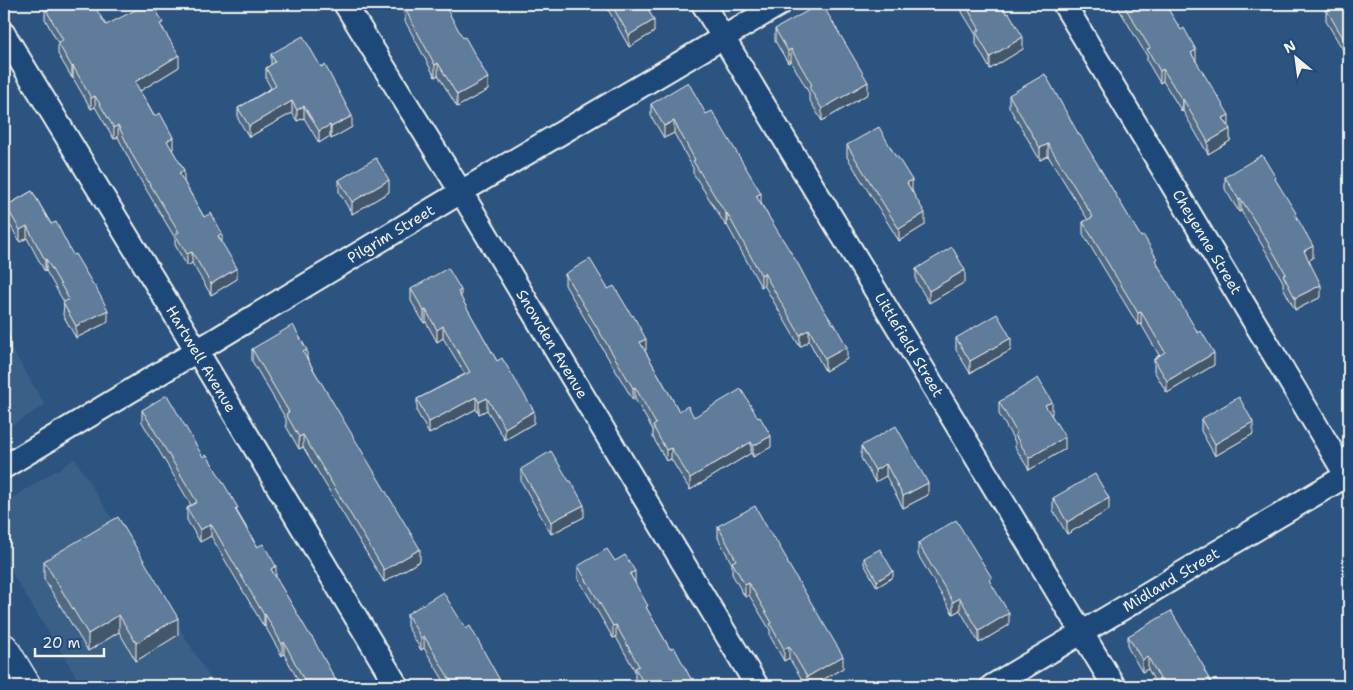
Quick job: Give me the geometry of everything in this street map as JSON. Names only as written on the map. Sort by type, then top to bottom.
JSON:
[{"type":"street","name":"Snowden Avenue","points":[[345,4],[461,192],[757,686]]},
{"type":"street","name":"Littlefield Street","points":[[703,4],[1114,686]]},
{"type":"street","name":"Pilgrim Street","points":[[4,467],[461,192],[780,4]]},
{"type":"street","name":"Cheyenne Street","points":[[1064,4],[1348,476]]},
{"type":"street","name":"Hartwell Avenue","points":[[4,34],[197,351],[397,686]]},
{"type":"street","name":"Midland Street","points":[[992,686],[1348,476]]},
{"type":"street","points":[[4,648],[26,686]]},
{"type":"shaded area","points":[[4,336],[45,405],[4,430]]},
{"type":"shaded area","points":[[75,459],[215,686],[82,686],[4,560],[4,503]]},
{"type":"building","points":[[52,4],[93,4],[106,25],[147,4],[153,4],[163,23],[160,24],[179,55],[135,82],[154,116],[160,113],[173,137],[167,141],[184,170],[179,173],[204,217],[211,213],[222,233],[218,236],[237,268],[211,284],[192,252],[187,254],[175,234],[179,232],[134,158],[118,125],[114,128],[95,96],[91,98],[58,43],[63,40],[45,8]]},
{"type":"building","points":[[405,4],[444,4],[488,78],[457,95],[438,63],[435,65],[405,9],[408,8]]},
{"type":"building","points":[[611,4],[645,4],[654,20],[629,35]]},
{"type":"building","points":[[822,4],[868,82],[822,109],[809,87],[812,85],[791,49],[788,51],[775,29]]},
{"type":"building","points":[[965,4],[1001,4],[1007,14],[1009,13],[1023,37],[990,57],[976,32],[980,30]]},
{"type":"building","points":[[1123,4],[1165,4],[1181,30],[1184,28],[1196,50],[1191,53],[1229,115],[1223,118],[1230,129],[1208,142],[1163,69],[1160,71],[1147,49],[1150,48]]},
{"type":"building","points":[[1328,4],[1349,4],[1349,48],[1326,9],[1330,7]]},
{"type":"building","points":[[303,36],[321,67],[325,65],[352,116],[319,131],[304,106],[297,110],[292,101],[249,126],[238,108],[276,86],[266,68],[275,62],[271,54]]},
{"type":"building","points":[[1045,74],[1079,135],[1141,237],[1144,236],[1157,259],[1155,260],[1198,333],[1201,331],[1214,353],[1167,381],[1154,359],[1165,352],[1141,312],[1138,313],[1083,222],[1093,217],[1048,144],[1040,148],[1009,95]]},
{"type":"building","points":[[688,82],[706,114],[712,111],[761,193],[756,196],[847,347],[825,359],[809,329],[800,335],[764,273],[761,275],[727,213],[693,161],[695,160],[674,121],[664,126],[651,104]]},
{"type":"building","points":[[879,127],[912,180],[907,183],[925,213],[899,229],[847,145]]},
{"type":"building","points":[[4,145],[8,153],[4,155]]},
{"type":"building","points":[[1262,155],[1313,246],[1304,251],[1321,285],[1295,298],[1283,275],[1286,274],[1267,241],[1225,177]]},
{"type":"building","points":[[376,158],[389,180],[352,202],[339,180]]},
{"type":"building","points":[[32,191],[51,224],[56,222],[73,255],[75,254],[108,310],[76,326],[63,303],[69,299],[27,226],[20,230],[6,206]]},
{"type":"building","points":[[952,247],[965,270],[929,291],[916,269]]},
{"type":"building","points":[[590,259],[608,289],[614,286],[633,315],[646,339],[640,342],[679,411],[688,406],[694,417],[741,389],[771,436],[753,446],[751,442],[690,478],[671,448],[666,450],[653,426],[656,424],[635,387],[633,388],[565,274]]},
{"type":"building","points":[[448,268],[461,290],[458,292],[497,361],[502,358],[534,411],[505,428],[487,398],[479,402],[476,397],[429,422],[417,399],[470,372],[443,326],[437,330],[411,289]]},
{"type":"building","points":[[997,314],[1011,338],[970,361],[956,338]]},
{"type":"building","points":[[293,325],[307,350],[303,352],[420,549],[384,570],[303,435],[299,437],[286,414],[289,412],[252,349]]},
{"type":"building","points":[[4,327],[10,338],[4,342]]},
{"type":"building","points":[[1038,378],[1052,402],[1045,405],[1065,437],[1029,458],[999,402]]},
{"type":"building","points":[[167,395],[203,457],[207,455],[238,508],[235,509],[257,547],[263,544],[276,566],[271,569],[339,686],[296,686],[305,682],[284,642],[282,644],[211,524],[200,530],[187,508],[197,502],[142,410]]},
{"type":"building","points":[[1239,397],[1253,422],[1215,444],[1201,419]]},
{"type":"building","points":[[896,426],[928,483],[903,496],[886,464],[875,470],[861,446]]},
{"type":"building","points":[[551,451],[584,505],[551,522],[521,469]]},
{"type":"building","points":[[1095,474],[1109,498],[1067,522],[1053,498]]},
{"type":"building","points":[[755,506],[843,656],[807,677],[789,646],[784,649],[770,624],[772,623],[749,583],[745,585],[732,562],[736,560],[718,526]]},
{"type":"building","points":[[118,517],[178,618],[136,643],[119,615],[88,634],[44,561]]},
{"type":"building","points":[[956,520],[992,578],[989,580],[1009,613],[979,631],[960,598],[953,602],[918,543]]},
{"type":"building","points":[[607,549],[615,561],[625,555],[635,571],[630,574],[648,606],[646,607],[670,649],[674,647],[691,679],[693,678],[698,686],[645,686],[635,668],[639,666],[616,625],[613,626],[578,566]]},
{"type":"building","points":[[880,549],[893,571],[877,581],[864,558]]},
{"type":"building","points":[[443,592],[466,629],[470,626],[503,686],[450,686],[453,685],[424,636],[421,638],[407,614]]},
{"type":"building","points":[[1171,611],[1213,686],[1164,686],[1148,657],[1142,660],[1128,636]]},
{"type":"building","points":[[1057,681],[1059,686],[1048,686]]}]
